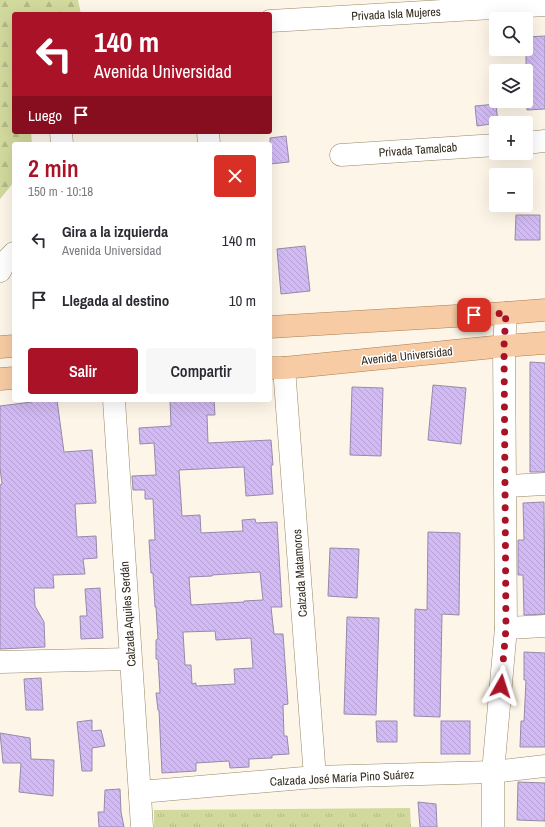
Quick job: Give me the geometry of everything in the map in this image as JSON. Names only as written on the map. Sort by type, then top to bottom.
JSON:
[{"type":"main road","points":[[272,327],[545,310]]},
{"type":"main road","name":"Avenida Universidad","points":[[277,368],[545,343]]},
{"type":"main road","points":[[0,347],[12,346]]},
{"type":"main road","points":[[0,379],[12,378]]},
{"type":"street","name":"Privada Isla Mujeres","points":[[272,22],[545,5]]},
{"type":"street","points":[[533,142],[545,141]]},
{"type":"street","name":"Privada Tamalcab","points":[[341,155],[489,144]]},
{"type":"street","points":[[0,270],[4,263],[12,256]]},
{"type":"street","points":[[494,827],[493,772],[506,628],[504,346],[506,313]]},
{"type":"street","name":"Calzada Matamoros","points":[[277,368],[315,777]]},
{"type":"street","name":"Calzada Aquiles Serdán","points":[[114,402],[142,827]]},
{"type":"street","points":[[506,486],[545,484]]},
{"type":"street","points":[[506,628],[545,626]]},
{"type":"street","points":[[0,662],[130,658]]},
{"type":"street","name":"Calzada José María Pino Suárez","points":[[140,792],[315,777],[493,772],[545,766]]},
{"type":"green space","points":[[0,0],[78,0],[81,12],[12,12],[12,134],[31,134],[32,142],[12,142],[12,184],[0,199]]},
{"type":"green space","points":[[410,808],[411,827],[154,827],[154,810]]},
{"type":"building","points":[[545,36],[545,109],[527,110],[527,108],[533,108],[533,64],[526,64],[526,56],[533,56],[533,37]]},
{"type":"building","points":[[489,105],[489,108],[496,108],[497,116],[489,116],[489,124],[477,126],[475,106]]},
{"type":"building","points":[[286,136],[289,162],[272,164],[272,142],[270,142],[270,138]]},
{"type":"building","points":[[516,215],[540,215],[540,240],[515,240]]},
{"type":"building","points":[[305,246],[310,291],[281,294],[277,249]]},
{"type":"building","points":[[530,362],[545,363],[545,472],[530,472]]},
{"type":"building","points":[[433,385],[466,388],[461,444],[428,440]]},
{"type":"building","points":[[352,387],[383,388],[381,456],[350,455]]},
{"type":"building","points":[[32,402],[57,402],[64,452],[92,450],[96,503],[75,504],[77,537],[96,536],[97,558],[83,559],[85,574],[53,575],[54,588],[34,588],[35,606],[44,622],[45,647],[0,649],[0,485],[2,484],[0,468],[0,406]]},
{"type":"building","points":[[170,402],[214,402],[215,415],[207,415],[208,443],[271,440],[273,494],[246,496],[244,467],[179,470],[182,516],[200,515],[201,533],[243,531],[242,520],[255,519],[256,523],[277,522],[282,607],[271,607],[274,634],[283,634],[288,704],[283,705],[284,736],[287,736],[289,754],[272,755],[272,758],[249,759],[249,767],[230,768],[229,761],[196,763],[196,771],[162,773],[159,710],[156,693],[160,693],[158,659],[156,659],[156,640],[158,639],[149,540],[155,540],[153,499],[145,499],[145,490],[133,490],[132,476],[156,475],[154,443],[140,444],[139,428],[171,426]],"holes":[[[260,572],[263,600],[191,605],[189,577]],[[215,631],[216,640],[251,638],[253,668],[234,669],[235,684],[196,686],[196,683],[192,684],[191,665],[185,665],[183,632]]]},
{"type":"building","points":[[544,502],[545,614],[524,615],[523,575],[518,575],[518,540],[524,540],[523,503]]},
{"type":"building","points":[[428,532],[460,533],[459,615],[442,614],[440,717],[414,716],[415,609],[427,610]]},
{"type":"building","points":[[330,548],[359,549],[357,598],[328,596]]},
{"type":"building","points":[[100,588],[103,638],[81,639],[80,616],[87,616],[85,589]]},
{"type":"building","points":[[347,617],[379,618],[376,715],[344,714]]},
{"type":"building","points":[[524,652],[545,653],[545,747],[520,747],[521,721],[524,721],[526,680],[524,680]]},
{"type":"building","points":[[41,678],[43,710],[26,710],[24,679]]},
{"type":"building","points":[[92,720],[92,731],[101,730],[105,746],[92,748],[92,771],[82,771],[77,722]]},
{"type":"building","points":[[376,721],[397,721],[397,742],[377,742]]},
{"type":"building","points":[[441,721],[470,721],[470,754],[441,754]]},
{"type":"building","points":[[0,733],[30,738],[31,759],[54,760],[53,796],[19,792],[21,763],[3,763]]},
{"type":"building","points":[[518,782],[545,783],[545,821],[517,820]]},
{"type":"building","points":[[120,789],[121,812],[124,827],[99,827],[98,812],[104,812],[105,790]]},
{"type":"building","points":[[418,802],[436,804],[437,827],[420,827]]},
{"type":"route","points":[[474,315],[506,313],[504,346],[506,628],[501,686]]}]
